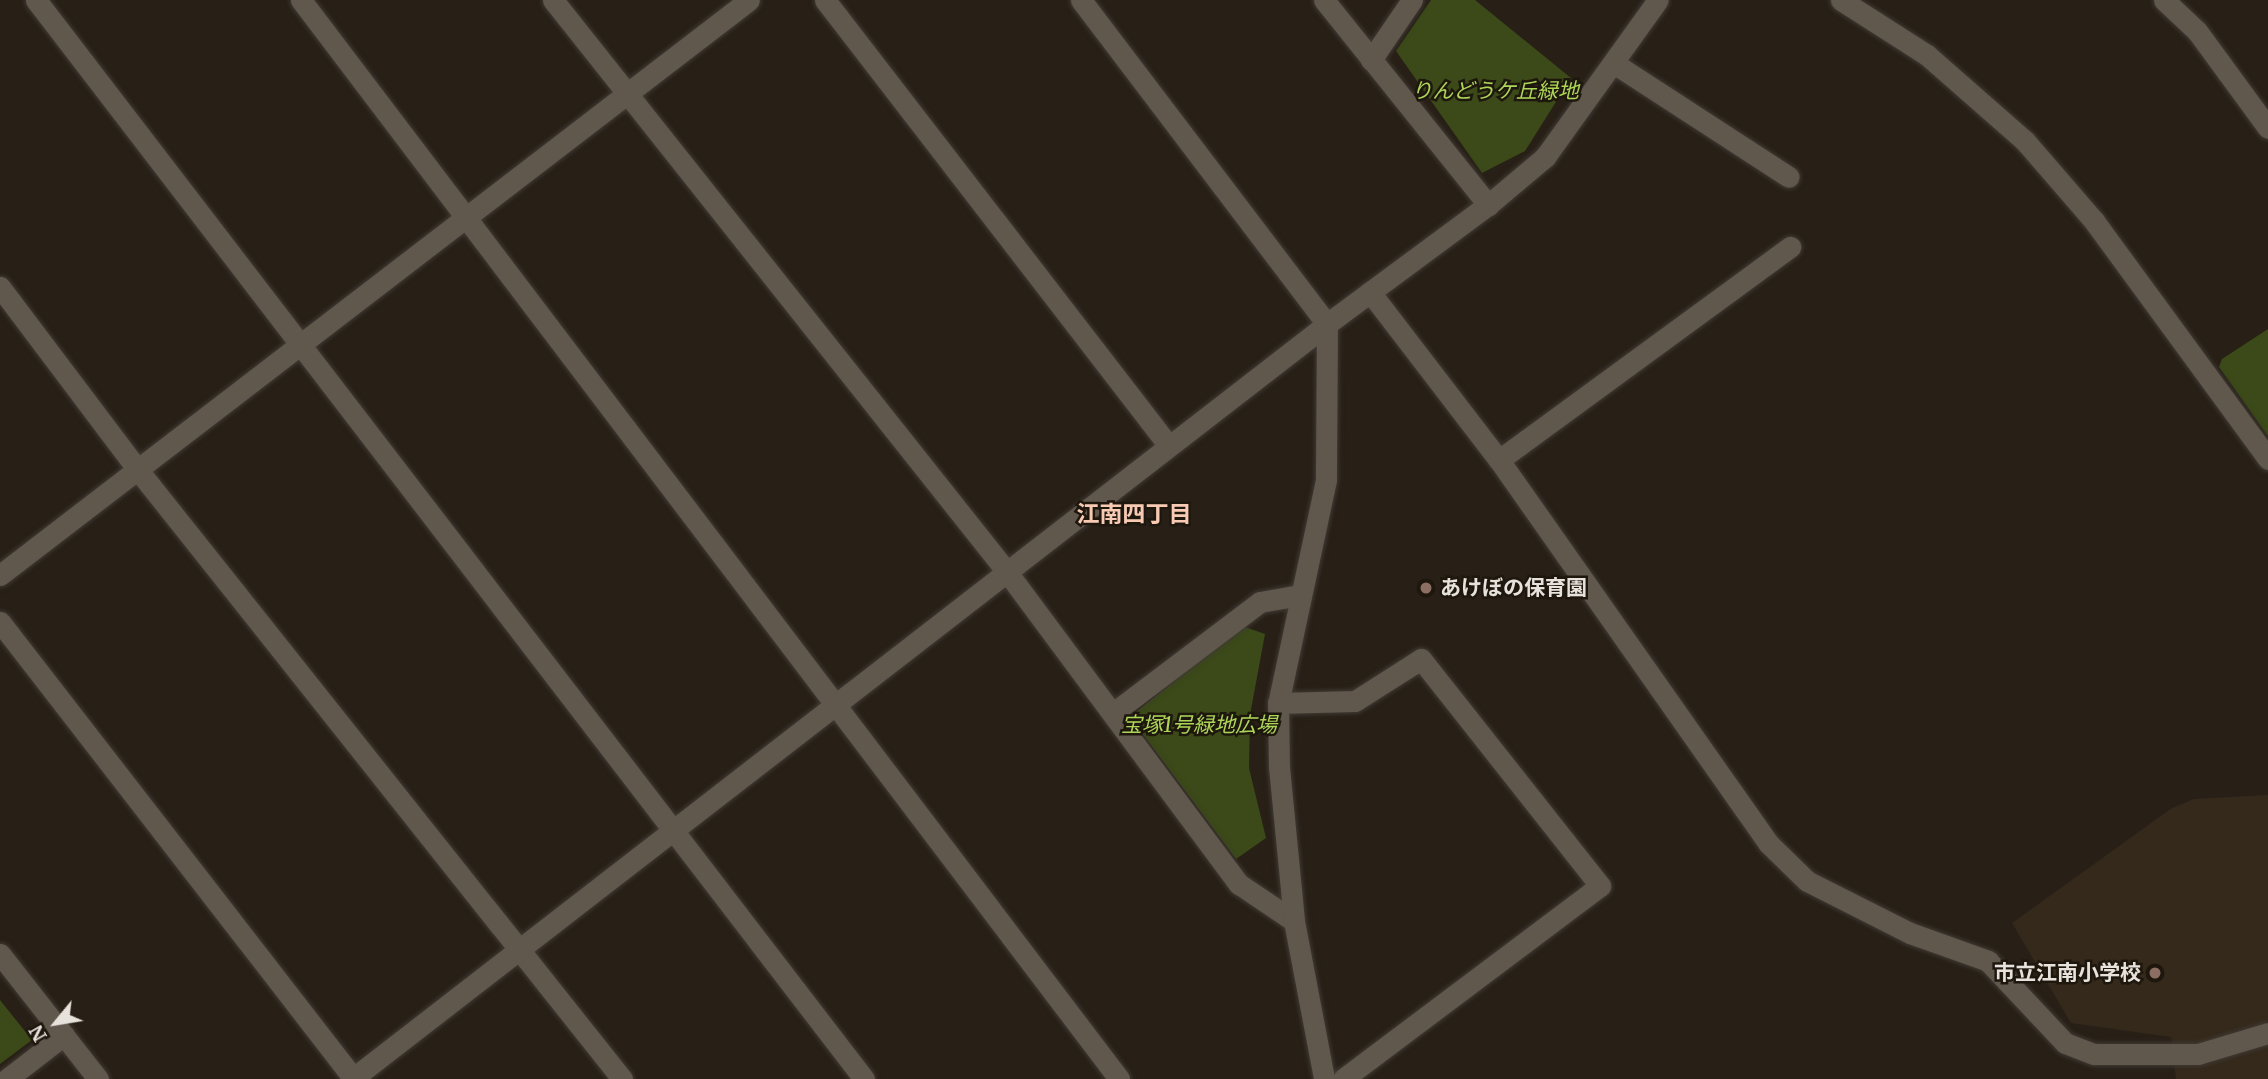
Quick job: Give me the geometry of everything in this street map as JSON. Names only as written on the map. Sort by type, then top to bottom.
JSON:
[{"type":"street","points":[[36,0],[864,1079]]},
{"type":"street","points":[[301,0],[1119,1079]]},
{"type":"street","points":[[553,0],[1007,572],[1239,884],[1294,921]]},
{"type":"street","points":[[0,575],[465,215],[749,0]]},
{"type":"street","points":[[825,0],[1169,446]]},
{"type":"street","points":[[1082,0],[1327,324],[1326,480],[1299,595],[1278,703],[1294,921],[1324,1079]]},
{"type":"street","points":[[1324,0],[1488,205]]},
{"type":"street","points":[[1371,60],[1412,0]]},
{"type":"street","points":[[0,622],[353,1079],[1327,324],[1488,205],[1545,157],[1615,64],[1658,0]]},
{"type":"street","points":[[1841,0],[1927,55],[2025,141],[2094,221],[2268,459]]},
{"type":"street","points":[[2164,0],[2197,31],[2268,128]]},
{"type":"street","points":[[1615,64],[1789,177]]},
{"type":"street","points":[[1499,460],[1790,247]]},
{"type":"street","points":[[0,287],[138,470],[622,1079]]},
{"type":"street","points":[[1370,292],[1499,460],[1769,844],[1807,881],[1838,899],[1988,961],[2065,1043],[2094,1054],[2198,1054],[2268,1033]]},
{"type":"street","points":[[1113,713],[1260,602],[1299,595]]},
{"type":"street","points":[[1278,703],[1355,701],[1421,659],[1600,886],[1343,1079]]},
{"type":"street","points":[[0,954],[98,1079]]},
{"type":"street","points":[[7,1079],[64,1035]]},
{"type":"shaded area","name":"市立江南小学校","points":[[2268,795],[2268,1079],[2176,1079],[2171,1037],[2071,1023],[2012,923],[2172,808],[2194,799]]},
{"type":"green space","name":"りんどうケ丘緑地","points":[[1431,0],[1475,0],[1571,78],[1525,151],[1482,173],[1396,51]]},
{"type":"green space","points":[[2268,329],[2268,436],[2219,367],[2222,359]]},
{"type":"green space","name":"宝塚1号緑地広場","points":[[1242,626],[1265,634],[1250,715],[1249,768],[1266,838],[1236,859],[1130,717]]},
{"type":"green space","points":[[0,1000],[32,1040],[0,1064]]},
{"type":"place","name":"あけぼの保育園","points":[[1426,588]]},
{"type":"place","name":"市立江南小学校","points":[[2155,973]]},
{"type":"district","name":"江南四丁目","points":[[1134,514]]}]
